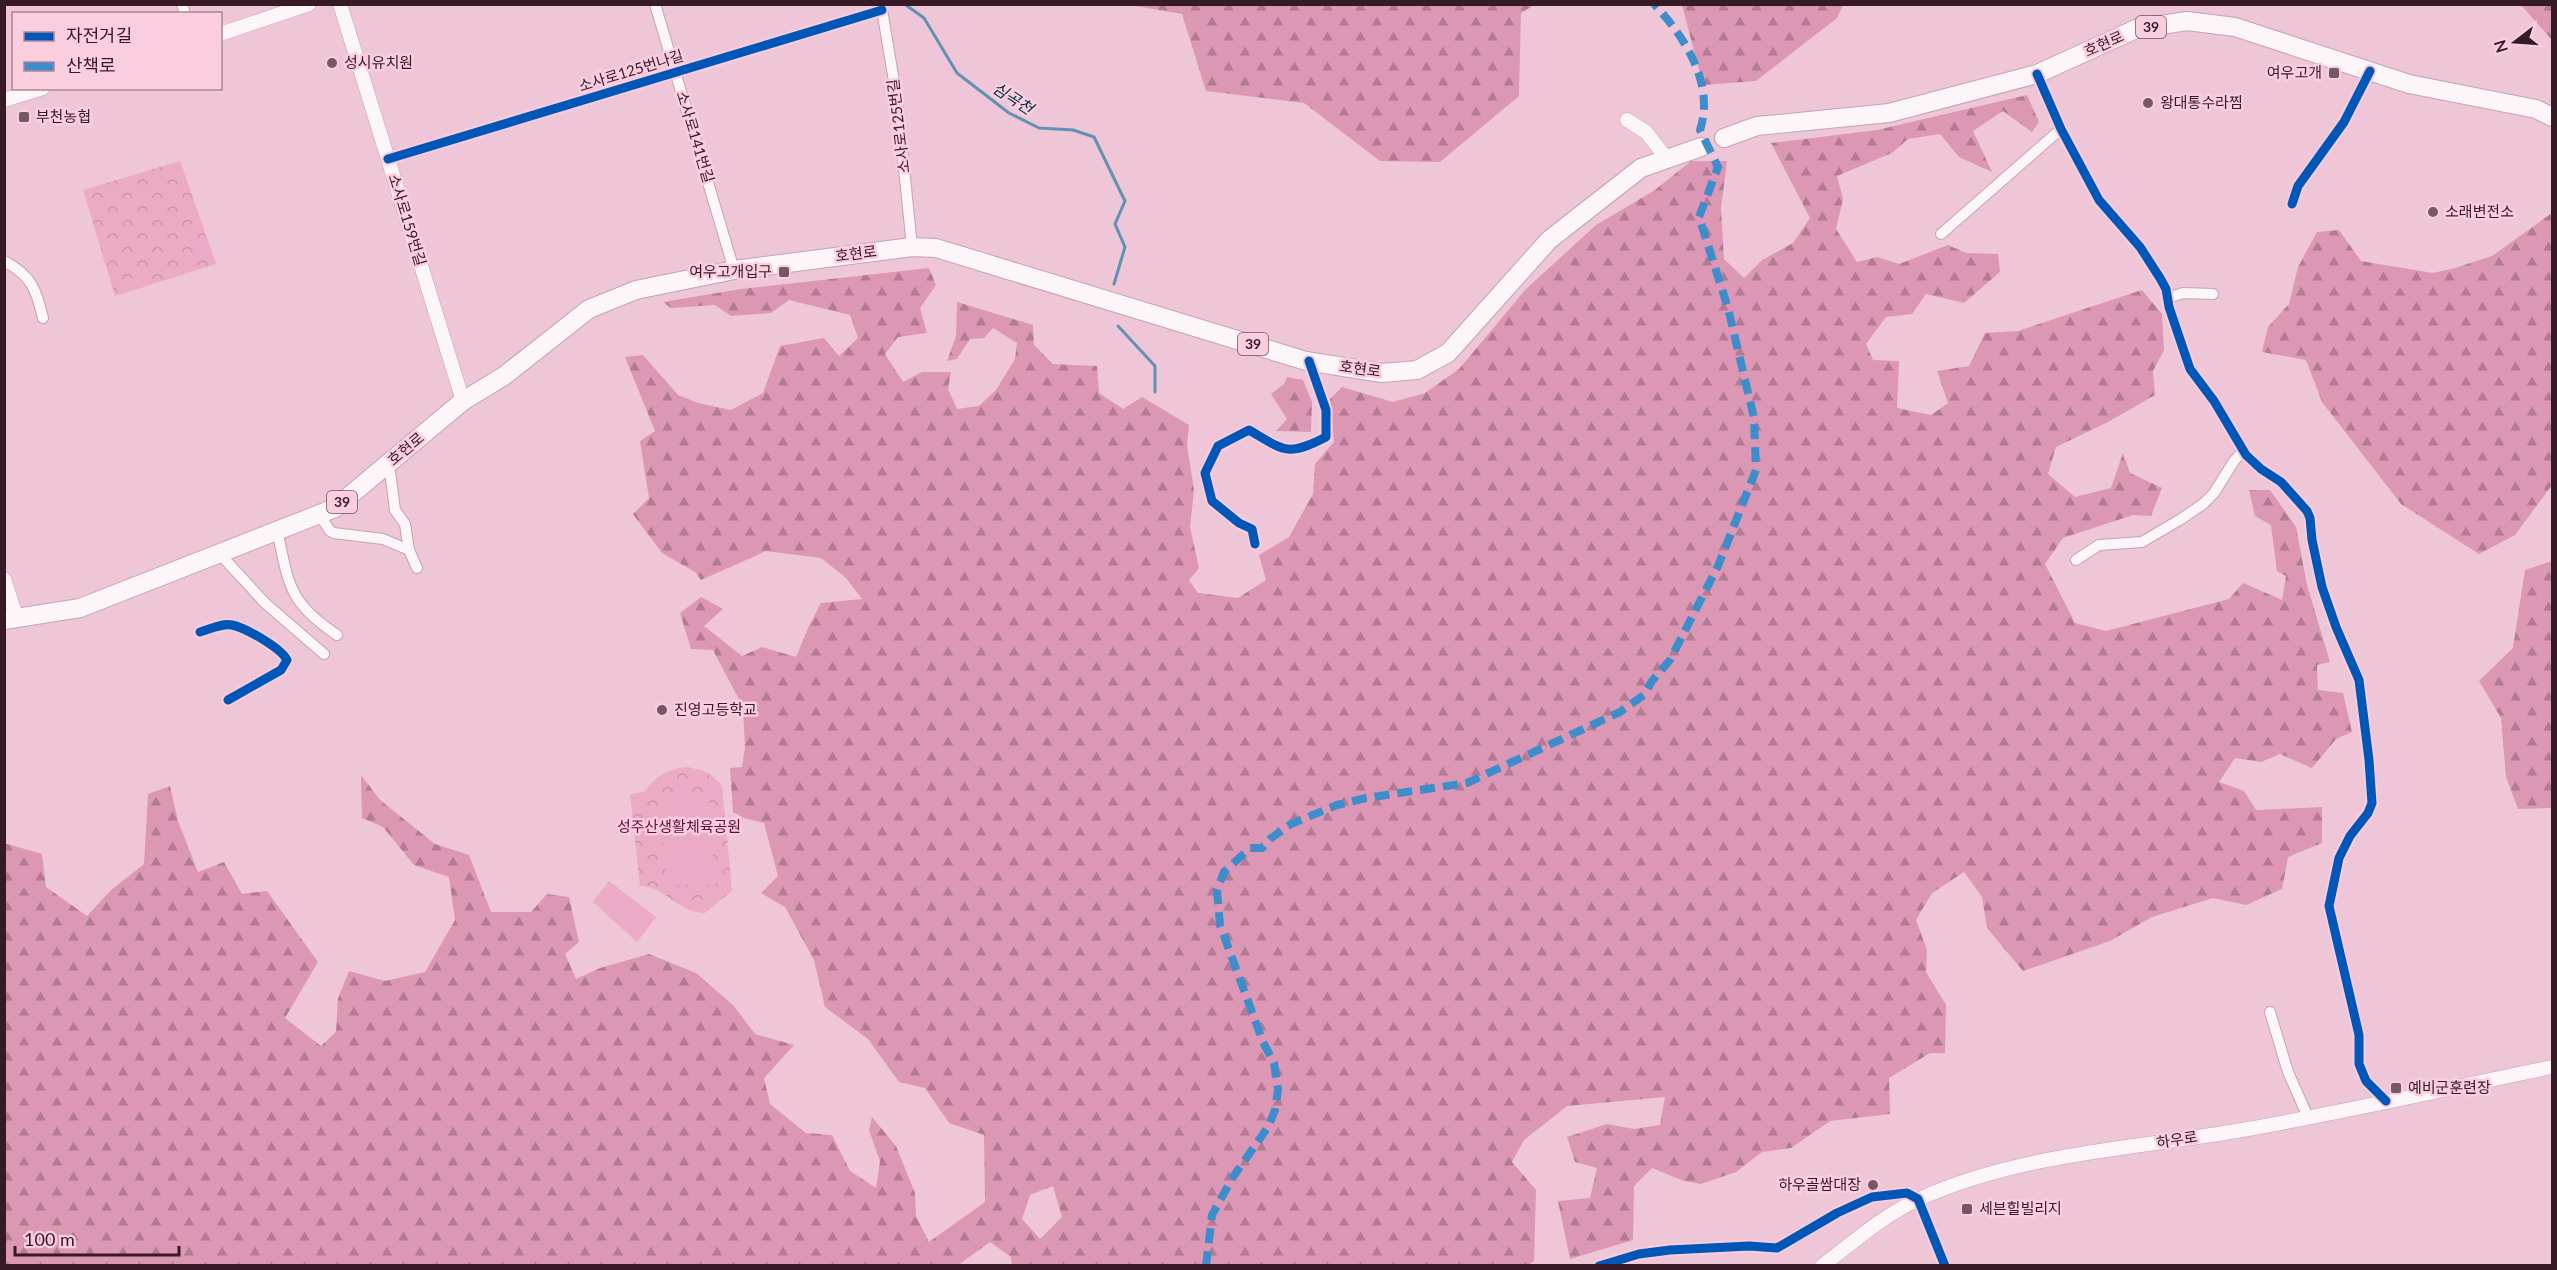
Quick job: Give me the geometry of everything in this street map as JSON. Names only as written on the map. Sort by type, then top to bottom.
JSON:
[{"type":"main road","name":"호현로","points":[[1724,138],[1757,126],[1889,113],[2037,74],[2136,29],[2187,21],[2235,27],[2409,84],[2536,109],[2553,117]]},
{"type":"main road","name":"호현로","points":[[11,620],[80,608],[335,508],[463,401],[504,376],[589,309],[636,290],[735,270],[912,247],[936,248],[1309,361],[1382,373],[1417,370],[1448,353],[1549,240],[1641,168],[1701,147]]},
{"type":"street","points":[[222,33],[309,4]]},
{"type":"street","name":"소사로159번길","points":[[340,4],[463,401]]},
{"type":"street","name":"소사로141번길","points":[[655,4],[735,270]]},
{"type":"street","name":"소사로125번나길","points":[[388,159],[675,73],[882,7]]},
{"type":"street","name":"소사로125번길","points":[[882,7],[897,99],[912,247]]},
{"type":"street","points":[[2292,204],[2298,186],[2344,123],[2370,71]]},
{"type":"street","points":[[2037,74],[2061,129],[2099,200],[2140,247],[2160,278],[2187,364],[2214,401],[2243,451],[2261,469],[2281,482],[2307,511],[2322,587],[2359,680],[2372,803],[2368,813],[2350,836],[2339,858],[2329,906],[2359,1035],[2359,1064],[2366,1081],[2386,1101]]},
{"type":"street","points":[[4,100],[36,90]]},
{"type":"street","points":[[1627,120],[1646,132],[1667,159]]},
{"type":"street","points":[[1941,234],[2061,129]]},
{"type":"street","points":[[4,261],[18,269],[33,284],[43,318]]},
{"type":"street","points":[[2168,298],[2183,293],[2213,294]]},
{"type":"street","points":[[1255,544],[1252,529],[1239,523],[1212,501],[1205,473],[1218,446],[1249,430],[1280,448],[1300,450],[1326,437],[1326,410],[1309,361]]},
{"type":"street","points":[[2076,560],[2099,544],[2142,542],[2181,519],[2203,504],[2214,492],[2243,451]]},
{"type":"street","points":[[389,463],[395,510],[408,530],[409,550],[417,568]]},
{"type":"street","points":[[319,514],[330,531],[334,533],[393,541],[409,550]]},
{"type":"street","points":[[278,530],[294,595],[301,607],[315,621],[337,635]]},
{"type":"street","points":[[219,553],[265,603],[324,654]]},
{"type":"street","points":[[4,579],[11,620]]},
{"type":"street","points":[[200,632],[221,625],[232,625],[270,644],[287,660],[286,665],[280,670],[228,700]]},
{"type":"street","points":[[2270,1012],[2288,1072],[2308,1117]]},
{"type":"street","name":"하우로","points":[[1822,1266],[1883,1219],[1918,1199],[1979,1176],[2038,1162],[2243,1130],[2553,1067]]},
{"type":"street","points":[[1599,1266],[1639,1254],[1670,1250],[1749,1246],[1777,1248],[1836,1213],[1872,1197],[1907,1193],[1918,1199],[1945,1266]]},
{"type":"green space","points":[[1682,4],[1843,5],[1837,18],[1756,81],[1703,85]]},
{"type":"green space","points":[[1130,5],[1534,5],[1521,13],[1519,96],[1440,162],[1380,161],[1304,103],[1206,91],[1182,14]]},
{"type":"green space","points":[[2552,5],[2552,40],[2522,6]]},
{"type":"green space","points":[[2027,95],[2039,122],[2032,132],[2003,111],[1973,131],[1992,172],[1959,157],[1940,134],[1908,139],[1892,153],[1837,176],[1843,199],[1836,229],[1857,262],[1877,257],[1899,264],[1948,245],[1966,253],[1998,254],[2000,272],[1964,303],[1926,294],[1912,314],[1886,317],[1866,344],[1873,360],[1899,361],[1897,408],[1931,415],[1948,403],[1937,371],[1969,366],[1985,333],[2018,331],[2142,290],[2162,314],[2164,350],[2153,371],[2155,395],[2108,422],[2056,447],[2048,474],[2075,497],[2111,488],[2123,453],[2130,473],[2162,488],[2151,516],[2133,515],[2063,538],[2045,564],[2075,623],[2106,631],[2229,599],[2243,583],[2282,600],[2286,576],[2277,571],[2271,525],[2255,516],[2249,490],[2270,490],[2296,527],[2307,585],[2330,662],[2317,665],[2318,690],[2343,693],[2352,732],[2336,739],[2312,768],[2280,754],[2261,762],[2235,758],[2219,782],[2244,791],[2256,810],[2322,807],[2322,843],[2288,857],[2282,889],[2246,905],[2213,898],[2152,917],[2110,941],[2023,971],[1987,928],[1982,897],[1964,872],[1932,893],[1916,920],[1927,950],[1926,972],[1946,1005],[1945,1053],[1930,1053],[1889,1078],[1890,1114],[1830,1121],[1791,1148],[1762,1152],[1736,1172],[1701,1184],[1684,1181],[1652,1168],[1634,1186],[1633,1240],[1570,1259],[1558,1201],[1590,1198],[1597,1168],[1575,1162],[1567,1137],[1607,1124],[1634,1129],[1660,1125],[1665,1097],[1567,1106],[1524,1140],[1512,1162],[1536,1190],[1534,1261],[1527,1265],[1012,1266],[1011,1257],[990,1242],[957,1266],[5,1265],[4,843],[42,854],[46,887],[87,916],[111,890],[144,864],[148,794],[170,786],[178,821],[198,872],[224,862],[242,894],[267,891],[318,962],[285,1018],[321,1046],[336,1032],[338,998],[349,971],[385,981],[425,972],[455,920],[449,877],[414,865],[383,827],[362,818],[361,775],[380,800],[435,844],[469,855],[491,912],[531,912],[547,894],[569,897],[579,942],[565,954],[576,979],[600,968],[649,954],[696,973],[733,1005],[755,1034],[794,1045],[764,1078],[770,1104],[806,1133],[832,1135],[850,1171],[876,1188],[880,1161],[869,1130],[872,1117],[896,1146],[915,1193],[916,1216],[929,1242],[985,1202],[984,1135],[949,1123],[925,1088],[899,1082],[868,1039],[825,1007],[814,960],[785,907],[761,893],[778,876],[764,823],[744,818],[733,812],[730,768],[742,767],[745,748],[743,707],[713,650],[691,649],[680,613],[701,597],[723,609],[704,626],[742,656],[762,647],[796,657],[821,603],[862,599],[846,578],[821,558],[766,551],[701,580],[695,572],[662,553],[633,514],[649,498],[640,441],[655,431],[625,357],[643,355],[678,395],[698,403],[731,410],[763,393],[780,346],[824,338],[839,356],[858,338],[850,315],[789,300],[771,313],[731,316],[715,305],[671,308],[663,302],[741,289],[929,268],[936,285],[920,308],[927,333],[898,337],[885,354],[903,382],[922,372],[951,372],[948,389],[957,409],[979,406],[996,390],[1015,359],[1017,343],[993,328],[984,338],[970,339],[957,359],[947,361],[956,336],[957,302],[1033,325],[1034,345],[1053,364],[1097,366],[1099,393],[1123,409],[1142,397],[1189,425],[1187,445],[1194,490],[1190,527],[1199,568],[1189,580],[1198,593],[1238,598],[1266,580],[1259,555],[1289,537],[1313,494],[1315,464],[1334,442],[1330,399],[1342,387],[1393,402],[1425,393],[1459,369],[1526,289],[1596,225],[1655,190],[1691,161],[1727,161],[1721,208],[1724,259],[1744,278],[1762,260],[1793,243],[1810,218],[1771,143],[1877,130]],"holes":[[[1053,1186],[1062,1217],[1040,1239],[1022,1219],[1030,1195]]]},
{"type":"green space","points":[[180,161],[216,264],[115,296],[83,190]]},
{"type":"green space","points":[[2552,213],[2552,485],[2515,535],[2479,554],[2401,504],[2322,402],[2306,360],[2262,352],[2268,327],[2289,304],[2298,267],[2317,232],[2339,230],[2361,261],[2433,273],[2492,256]]},
{"type":"green space","points":[[1287,377],[1303,380],[1312,402],[1311,432],[1276,431],[1287,419],[1271,394],[1284,384]]},
{"type":"green space","points":[[2552,561],[2552,808],[2518,809],[2506,777],[2501,718],[2479,681],[2513,648],[2525,570]]},
{"type":"green space","name":"성주산생활체육공원","points":[[687,767],[707,773],[722,786],[732,891],[705,913],[695,912],[656,890],[640,886],[630,794],[644,792],[662,774]]},
{"type":"green space","points":[[708,793],[716,885],[667,885],[659,796]]},
{"type":"green space","points":[[609,881],[656,917],[637,942],[593,902]]},
{"type":"waterway","name":"심곡천","points":[[906,5],[924,18],[957,73],[1009,113],[1039,128],[1073,130],[1094,137],[1125,201],[1115,224],[1125,247],[1114,284]]},
{"type":"waterway","name":"심곡천","points":[[1118,326],[1155,366],[1155,392]]},
{"type":"marked path","points":[[1206,1266],[1212,1215],[1233,1177],[1268,1127],[1275,1110],[1278,1090],[1274,1063],[1263,1042],[1220,925],[1217,890],[1224,872],[1250,848],[1262,848],[1270,839],[1291,824],[1337,805],[1366,798],[1467,783],[1620,712],[1644,695],[1652,681],[1670,660],[1718,566],[1756,470],[1754,418],[1728,308],[1699,217],[1718,167],[1700,130],[1704,113],[1704,96],[1694,62],[1686,46],[1654,4]]},
{"type":"cycle path","points":[[388,159],[882,10]]},
{"type":"cycle path","points":[[2292,204],[2298,186],[2344,122],[2370,71]]},
{"type":"cycle path","points":[[2037,74],[2061,129],[2099,200],[2140,247],[2166,289],[2169,307],[2190,369],[2214,401],[2246,455],[2261,469],[2281,482],[2307,511],[2310,518],[2322,587],[2359,680],[2372,803],[2368,813],[2350,836],[2339,858],[2329,906],[2359,1035],[2359,1064],[2366,1081],[2386,1101]]},
{"type":"cycle path","points":[[1255,544],[1252,529],[1239,523],[1212,501],[1205,473],[1218,446],[1249,430],[1286,449],[1303,447],[1326,437],[1326,410],[1309,361]]},
{"type":"cycle path","points":[[200,632],[232,625],[271,644],[287,660],[281,670],[228,700]]},
{"type":"cycle path","points":[[1599,1266],[1639,1254],[1670,1250],[1749,1246],[1777,1248],[1837,1213],[1872,1197],[1907,1193],[1918,1199],[1945,1266]]},
{"type":"place","name":"성시유치원","points":[[332,63]]},
{"type":"place","name":"여우고개","points":[[2334,73]]},
{"type":"place","name":"왕대통수라찜","points":[[2148,103]]},
{"type":"place","name":"부천농협","points":[[24,117]]},
{"type":"place","name":"소래변전소","points":[[2433,212]]},
{"type":"place","name":"여우고개입구","points":[[784,272]]},
{"type":"place","name":"진영고등학교","points":[[662,710]]},
{"type":"place","name":"예비군훈련장","points":[[2396,1088]]},
{"type":"place","name":"하우골쌈대장","points":[[1873,1185]]},
{"type":"place","name":"세븐힐빌리지","points":[[1967,1209]]}]
